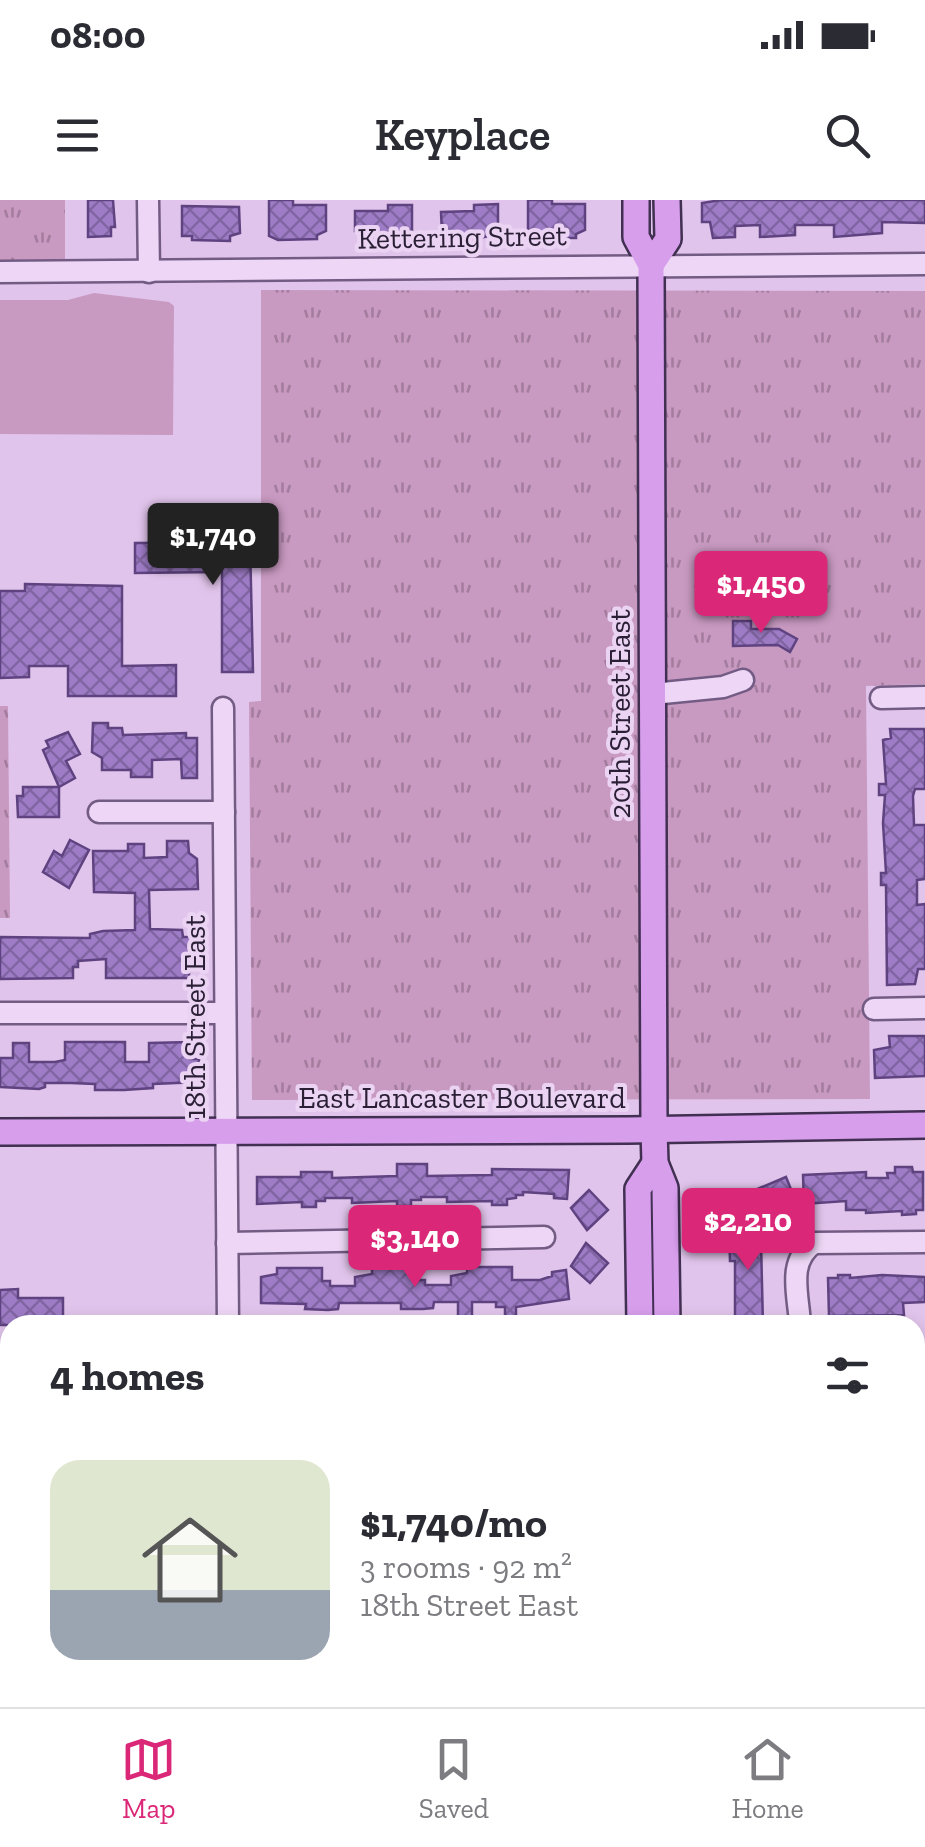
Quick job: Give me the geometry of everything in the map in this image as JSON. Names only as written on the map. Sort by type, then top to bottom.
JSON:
[{"type":"main road","name":"20th Street East","points":[[636,200],[636,237],[652,265],[654,1130],[655,1162],[665,1188],[667,1315]]},
{"type":"main road","name":"20th Street East","points":[[652,265],[668,239],[667,200]]},
{"type":"main road","name":"East Lancaster Boulevard","points":[[0,1132],[925,1125]]},
{"type":"main road","name":"20th Street East","points":[[640,1315],[638,1189],[655,1162]]},
{"type":"street","points":[[148,200],[149,272]]},
{"type":"street","name":"Kettering Street","points":[[0,272],[925,264]]},
{"type":"street","points":[[653,694],[723,687],[742,680]]},
{"type":"street","points":[[880,698],[925,697]]},
{"type":"street","name":"18th Street East","points":[[223,708],[228,1315]]},
{"type":"street","points":[[99,812],[224,812]]},
{"type":"street","points":[[874,1009],[925,1008]]},
{"type":"street","points":[[0,1014],[226,1013]]},
{"type":"street","points":[[227,1243],[544,1237]]},
{"type":"street","points":[[799,1315],[796,1272],[803,1251],[814,1244],[925,1242]]},
{"type":"green space","points":[[0,200],[65,200],[65,262],[0,262]]},
{"type":"green space","points":[[261,290],[925,291],[925,684],[866,686],[870,1099],[252,1100],[249,702],[261,701]]},
{"type":"green space","points":[[94,293],[169,302],[174,306],[173,435],[0,434],[0,300],[68,300]]},
{"type":"green space","points":[[0,706],[8,706],[10,918],[0,918]]},
{"type":"building","points":[[88,200],[113,200],[115,227],[111,227],[111,236],[88,237]]},
{"type":"building","points":[[269,200],[326,205],[326,231],[317,239],[278,240],[269,236]]},
{"type":"building","points":[[528,200],[585,204],[585,230],[576,238],[532,238],[528,235]]},
{"type":"building","points":[[925,200],[925,223],[882,222],[882,233],[834,237],[834,225],[795,225],[795,235],[760,237],[760,225],[735,226],[735,237],[713,238],[710,222],[702,222],[702,203]]},
{"type":"building","points":[[498,204],[498,234],[475,239],[442,235],[441,212],[474,211],[474,205]]},
{"type":"building","points":[[388,205],[412,205],[412,232],[403,235],[403,239],[364,238],[364,231],[355,231],[355,211],[388,211]]},
{"type":"building","points":[[182,206],[239,207],[240,233],[230,236],[230,241],[182,236]]},
{"type":"building","points":[[250,542],[253,672],[222,672],[222,572],[135,573],[135,543]]},
{"type":"building","points":[[25,584],[122,586],[122,666],[176,665],[176,696],[68,696],[68,666],[29,666],[29,677],[0,678],[0,591],[25,591]]},
{"type":"building","points":[[733,621],[751,621],[751,629],[779,629],[797,639],[790,652],[778,645],[733,646]]},
{"type":"building","points":[[93,723],[122,728],[123,735],[186,733],[186,738],[197,738],[197,778],[182,778],[181,759],[152,760],[152,777],[131,777],[131,770],[102,770],[102,758],[92,752]]},
{"type":"building","points":[[890,729],[924,729],[925,734],[925,789],[915,789],[913,796],[914,825],[925,825],[925,879],[917,880],[917,905],[925,904],[925,969],[918,969],[915,984],[887,985],[886,885],[881,885],[881,873],[886,873],[885,795],[879,795],[879,784],[886,784],[883,740],[891,738]]},
{"type":"building","points":[[68,732],[80,754],[66,761],[75,778],[59,787],[43,750],[49,747],[46,741]]},
{"type":"building","points":[[23,787],[59,787],[59,817],[18,817],[17,796],[23,796]]},
{"type":"building","points":[[70,840],[89,850],[69,888],[43,872],[54,851],[62,856]]},
{"type":"building","points":[[167,841],[188,841],[189,853],[197,859],[198,889],[149,890],[150,929],[182,930],[183,937],[198,937],[198,960],[189,966],[189,978],[106,978],[106,959],[78,961],[78,967],[73,967],[73,978],[0,979],[0,937],[90,938],[90,934],[103,931],[135,930],[135,893],[94,892],[93,851],[128,851],[128,844],[144,844],[144,858],[167,857]]},
{"type":"building","points":[[889,1036],[925,1036],[925,1076],[875,1078],[874,1050],[890,1047]]},
{"type":"building","points":[[65,1042],[125,1042],[125,1062],[149,1062],[149,1043],[190,1042],[190,1059],[199,1059],[199,1082],[124,1090],[95,1090],[95,1084],[71,1083],[45,1083],[39,1089],[0,1087],[0,1058],[13,1058],[13,1043],[29,1043],[29,1062],[55,1062],[65,1060]]},
{"type":"building","points":[[397,1164],[427,1164],[427,1176],[492,1175],[492,1169],[569,1170],[567,1199],[523,1192],[507,1199],[507,1205],[492,1205],[492,1201],[447,1202],[447,1197],[421,1197],[411,1200],[411,1206],[397,1206],[397,1201],[352,1203],[352,1198],[325,1198],[316,1201],[316,1207],[302,1207],[302,1202],[257,1204],[257,1177],[301,1177],[301,1172],[332,1172],[332,1178],[397,1176]]},
{"type":"building","points":[[895,1167],[923,1172],[923,1210],[916,1210],[916,1214],[846,1210],[846,1201],[804,1204],[803,1175],[866,1172],[866,1178],[888,1178],[887,1173],[895,1173]]},
{"type":"building","points":[[786,1177],[799,1209],[785,1215],[783,1209],[766,1216],[755,1190]]},
{"type":"building","points":[[589,1190],[608,1210],[587,1230],[571,1208]]},
{"type":"building","points":[[765,1226],[765,1242],[761,1242],[763,1315],[735,1315],[735,1261],[730,1261],[729,1227]]},
{"type":"building","points":[[586,1243],[608,1263],[590,1283],[571,1266]]},
{"type":"building","points":[[372,1267],[417,1267],[417,1280],[425,1280],[425,1285],[451,1285],[451,1276],[467,1273],[467,1267],[512,1267],[512,1280],[540,1280],[552,1276],[552,1272],[566,1270],[569,1299],[516,1307],[516,1315],[505,1315],[505,1307],[496,1307],[496,1302],[472,1302],[472,1315],[458,1315],[458,1302],[434,1302],[433,1308],[423,1309],[401,1309],[401,1303],[339,1303],[338,1309],[328,1310],[305,1309],[306,1304],[261,1303],[261,1277],[277,1274],[277,1268],[322,1268],[322,1281],[330,1281],[330,1286],[355,1286],[355,1277],[372,1274]]},
{"type":"building","points":[[925,1277],[925,1302],[903,1303],[904,1315],[829,1315],[828,1278]]},
{"type":"building","points":[[18,1289],[18,1298],[63,1298],[63,1315],[0,1315],[0,1290]]}]
